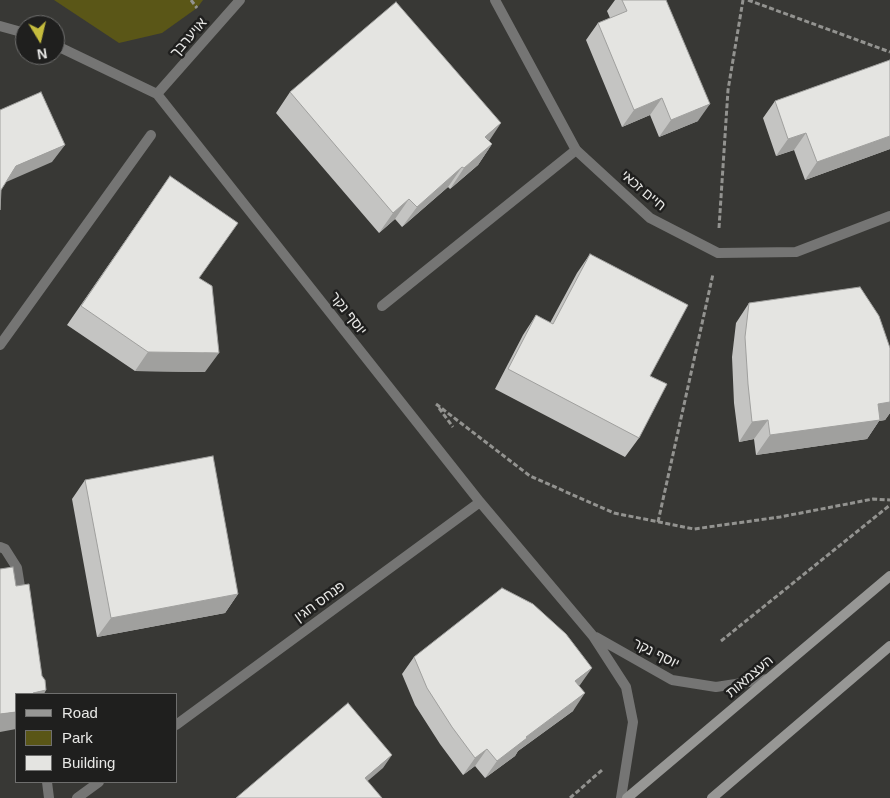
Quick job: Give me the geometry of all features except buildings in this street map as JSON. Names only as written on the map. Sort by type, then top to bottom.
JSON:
[{"type":"main road","name":"העצמאות","points":[[626,798],[890,576]]},
{"type":"main road","points":[[712,798],[890,646]]},
{"type":"street","name":"אויערבך","points":[[157,94],[240,0]]},
{"type":"street","name":"חיים זכאי","points":[[495,0],[576,150],[650,218],[718,253],[796,252],[890,216]]},
{"type":"street","points":[[0,26],[15,30]]},
{"type":"street","name":"יוסף נקר","points":[[65,50],[157,94],[480,502],[593,636],[626,687],[633,722],[621,798]]},
{"type":"street","points":[[0,345],[151,135]]},
{"type":"street","points":[[382,306],[576,150]]},
{"type":"street","name":"פנחס חגין","points":[[178,724],[480,502]]},
{"type":"street","points":[[0,547],[5,549],[17,568],[23,607]]},
{"type":"street","name":"יוסף נקר","points":[[593,636],[672,680],[716,688],[768,679]]},
{"type":"street","points":[[47,783],[49,798]]},
{"type":"street","points":[[77,798],[98,783]]},
{"type":"path","points":[[191,0],[197,8]]},
{"type":"path","points":[[658,522],[718,253],[728,90],[743,0]]},
{"type":"path","points":[[748,0],[890,52]]},
{"type":"path","points":[[436,404],[530,476],[614,513],[694,529],[780,517],[873,499],[890,500]]},
{"type":"path","points":[[721,641],[890,505]]},
{"type":"path","points":[[570,798],[606,766]]},
{"type":"green space","points":[[54,0],[203,0],[197,8],[162,33],[119,43]]}]
